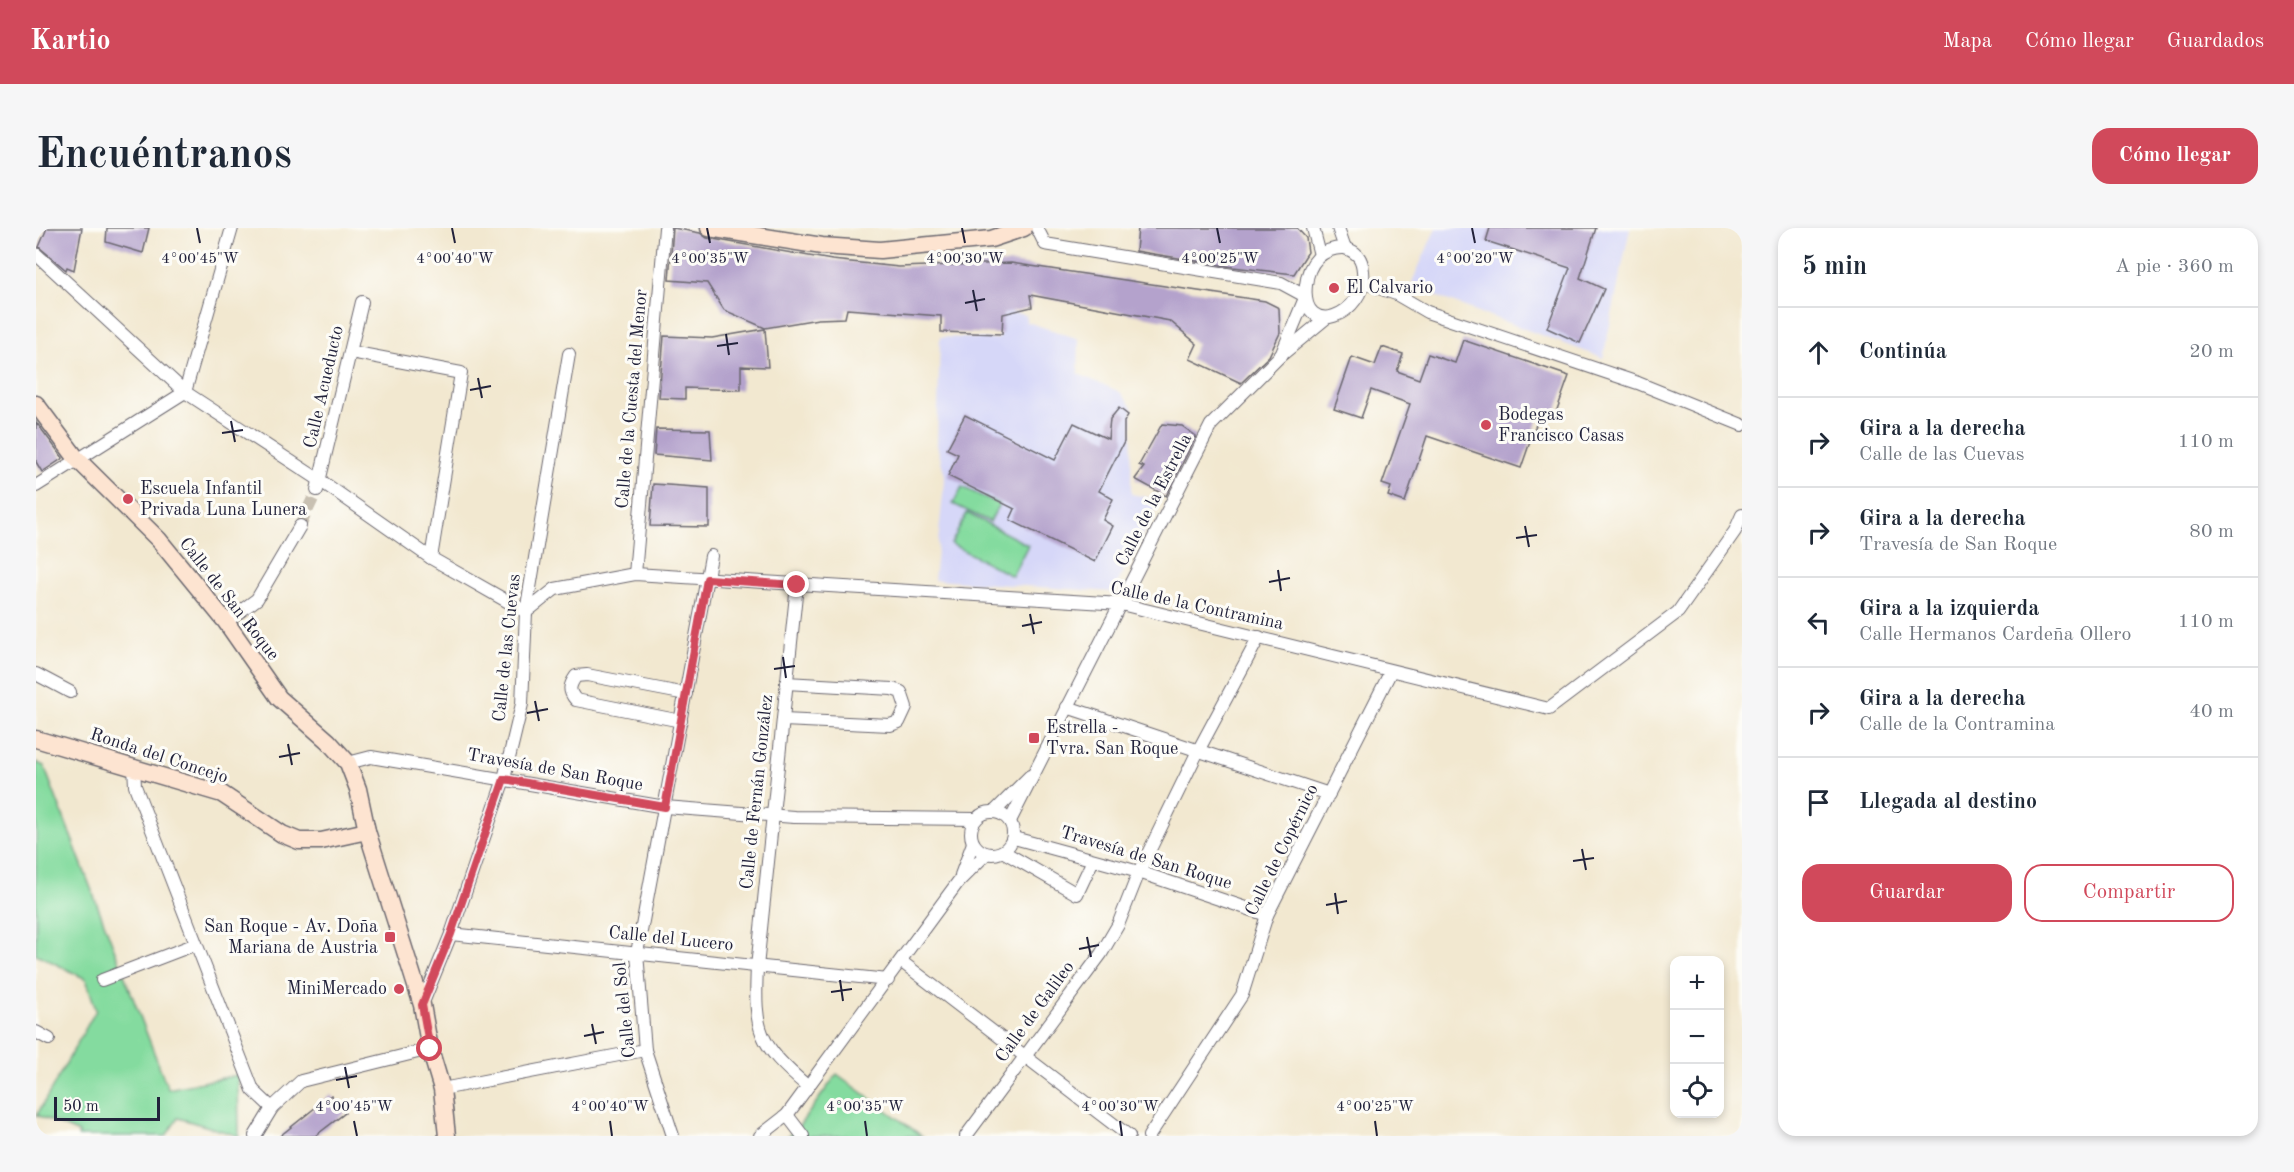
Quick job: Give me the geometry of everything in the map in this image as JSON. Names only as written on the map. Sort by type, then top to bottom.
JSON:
[{"type":"street","points":[[36,486],[185,392],[232,228]]},
{"type":"street","name":"Calle de la Cuesta del Menor","points":[[635,574],[665,228]]},
{"type":"street","points":[[709,228],[822,246],[880,250],[1024,228]]},
{"type":"street","points":[[1038,228],[1045,244],[1281,283],[1305,297]]},
{"type":"street","points":[[1313,228],[1320,255]]},
{"type":"street","points":[[1338,228],[1345,248]]},
{"type":"street","points":[[1345,248],[1354,251],[1362,261],[1365,282],[1352,306],[1336,316],[1326,318],[1312,314],[1305,297],[1307,272],[1320,255],[1328,249],[1345,248]]},
{"type":"street","points":[[36,254],[185,392],[319,485],[431,558],[526,612]]},
{"type":"street","points":[[1365,282],[1396,294],[1427,312],[1638,383],[1742,425]]},
{"type":"street","name":"Calle de la Estrella","points":[[1280,356],[1305,297]]},
{"type":"street","name":"Calle Acueducto","points":[[319,485],[362,302]]},
{"type":"street","name":"Calle de la Estrella","points":[[1010,821],[1211,425],[1280,356],[1326,318]]},
{"type":"street","points":[[351,352],[461,373],[431,558]]},
{"type":"street","name":"Calle de las Cuevas","points":[[422,1005],[451,934],[504,779],[522,704],[526,612],[570,354]]},
{"type":"street","name":"Calle de San Roque","points":[[36,404],[77,459],[159,540],[226,622],[279,698],[328,741],[348,763],[358,789],[367,831],[422,1005],[430,1049],[442,1089],[447,1136]]},
{"type":"street","name":"Calle de la Contramina","points":[[526,612],[555,589],[635,574],[1121,604],[1549,709],[1678,612],[1735,531],[1742,515]]},
{"type":"street","points":[[226,622],[257,599],[300,526]]},
{"type":"street","name":"Calle del Sol","points":[[673,1136],[645,1050],[637,953],[711,556]]},
{"type":"street","name":"Calle de Fernán González","points":[[797,585],[757,967],[755,1010],[762,1039],[779,1062],[807,1086]]},
{"type":"street","name":"Calle de Galileo","points":[[966,1136],[1101,954],[1118,925],[1139,872],[1198,751],[1259,637]]},
{"type":"street","name":"Calle de Copérnico","points":[[1149,1136],[1242,995],[1267,915],[1391,671]]},
{"type":"street","points":[[36,674],[70,692]]},
{"type":"street","points":[[681,721],[576,700],[570,693],[570,684],[576,676],[587,675],[686,694]]},
{"type":"street","points":[[783,720],[890,725],[899,722],[906,707],[901,692],[892,689],[786,683]]},
{"type":"street","points":[[1067,707],[1329,794]]},
{"type":"street","name":"Ronda del Concejo","points":[[36,739],[134,766],[222,794],[282,834],[299,841],[321,841],[367,831]]},
{"type":"street","name":"Travesía de San Roque","points":[[348,763],[371,757],[665,807],[773,815],[976,819]]},
{"type":"street","points":[[134,766],[135,786],[253,1090],[272,1108]]},
{"type":"street","name":"Calle de la Estrella","points":[[994,812],[1033,773]]},
{"type":"street","points":[[958,882],[972,840],[976,819],[987,812],[994,812],[1010,821],[1014,838],[1004,852]]},
{"type":"street","name":"Travesía de San Roque","points":[[939,820],[962,828],[972,840]]},
{"type":"street","name":"Travesía de San Roque","points":[[1014,838],[1139,872],[1267,915]]},
{"type":"street","points":[[972,840],[986,854]]},
{"type":"street","points":[[760,1136],[787,1115],[902,962],[958,882],[986,854],[1004,852],[1077,894],[1093,860]]},
{"type":"street","name":"Calle del Lucero","points":[[451,934],[888,980]]},
{"type":"street","points":[[102,980],[196,944]]},
{"type":"street","points":[[902,962],[1024,1058],[1129,1136]]},
{"type":"street","points":[[36,1032],[50,1039]]},
{"type":"street","points":[[255,1136],[272,1108],[301,1081],[430,1049]]},
{"type":"street","points":[[442,1089],[645,1050]]},
{"type":"street","points":[[787,1115],[803,1136]]},
{"type":"shaded area","points":[[1436,228],[1630,228],[1603,358],[1430,294],[1412,282]]},
{"type":"shaded area","points":[[1004,311],[1026,315],[1027,322],[1079,339],[1078,374],[1120,392],[1132,407],[1131,494],[1160,500],[1113,592],[934,580],[945,476],[937,445],[940,337],[999,339]]},
{"type":"green space","points":[[962,487],[999,504],[990,522],[953,504]]},
{"type":"green space","points":[[967,513],[1028,545],[1012,576],[951,544]]},
{"type":"green space","points":[[36,762],[44,766],[168,1089],[238,1075],[239,1136],[178,1118],[166,1136],[78,1136],[79,1133],[37,1115],[96,1010],[86,979],[36,954]]},
{"type":"green space","points":[[837,1074],[922,1136],[788,1136],[799,1126]]},
{"type":"building","points":[[47,228],[82,228],[74,270],[67,267],[66,270],[39,247]]},
{"type":"building","points":[[107,228],[149,228],[143,253],[106,242]]},
{"type":"building","points":[[673,228],[700,233],[707,238],[832,260],[899,267],[1011,263],[1265,301],[1279,308],[1280,333],[1269,356],[1241,383],[1190,359],[1197,344],[1170,321],[1030,295],[1032,307],[1003,314],[1002,334],[941,332],[941,316],[847,309],[845,318],[818,319],[765,328],[724,310],[707,283],[669,280]]},
{"type":"building","points":[[1138,228],[1297,228],[1306,238],[1308,252],[1294,274],[1233,267],[1136,251]]},
{"type":"building","points":[[1490,228],[1596,228],[1580,278],[1604,289],[1580,343],[1547,328],[1570,268],[1486,241]]},
{"type":"building","points":[[765,329],[768,367],[741,366],[741,390],[685,388],[685,399],[659,398],[664,336],[712,338]]},
{"type":"building","name":"Bodegas Francisco Casas","points":[[1463,340],[1569,376],[1554,418],[1540,413],[1521,468],[1427,436],[1405,502],[1388,496],[1391,487],[1382,484],[1410,404],[1371,390],[1361,418],[1334,409],[1352,357],[1375,365],[1382,347],[1403,354],[1397,371],[1419,379],[1428,354],[1455,363]]},
{"type":"building","points":[[1119,408],[1128,415],[1124,422],[1124,442],[1099,491],[1113,499],[1103,520],[1113,526],[1095,562],[1010,520],[1015,509],[948,476],[958,454],[947,449],[965,415],[1055,460],[1074,423],[1108,439],[1110,419]]},
{"type":"building","points":[[36,422],[63,458],[42,472],[36,462]]},
{"type":"building","points":[[1162,424],[1182,426],[1196,436],[1166,496],[1135,479],[1144,467],[1139,465]]},
{"type":"building","points":[[656,429],[710,430],[712,460],[654,455]]},
{"type":"building","points":[[653,484],[709,488],[709,527],[650,526]]},
{"type":"building","points":[[331,1095],[345,1113],[315,1136],[280,1136]]},
{"type":"tunnel","points":[[300,526],[317,490]]},
{"type":"place","name":"El Calvario","points":[[1334,288]]},
{"type":"place","name":"Bodegas Francisco Casas","points":[[1486,425]]},
{"type":"place","name":"Escuela Infantil Privada Luna Lunera","points":[[128,499]]},
{"type":"place","name":"Estrella - Tvra. San Roque","points":[[1034,738]]},
{"type":"place","name":"San Roque - Av. Doña Mariana de Austria","points":[[390,937]]},
{"type":"place","name":"MiniMercado","points":[[399,989]]},
{"type":"route","points":[[430,1049],[422,1005],[451,934],[504,779],[665,807],[707,579],[797,585]]}]
